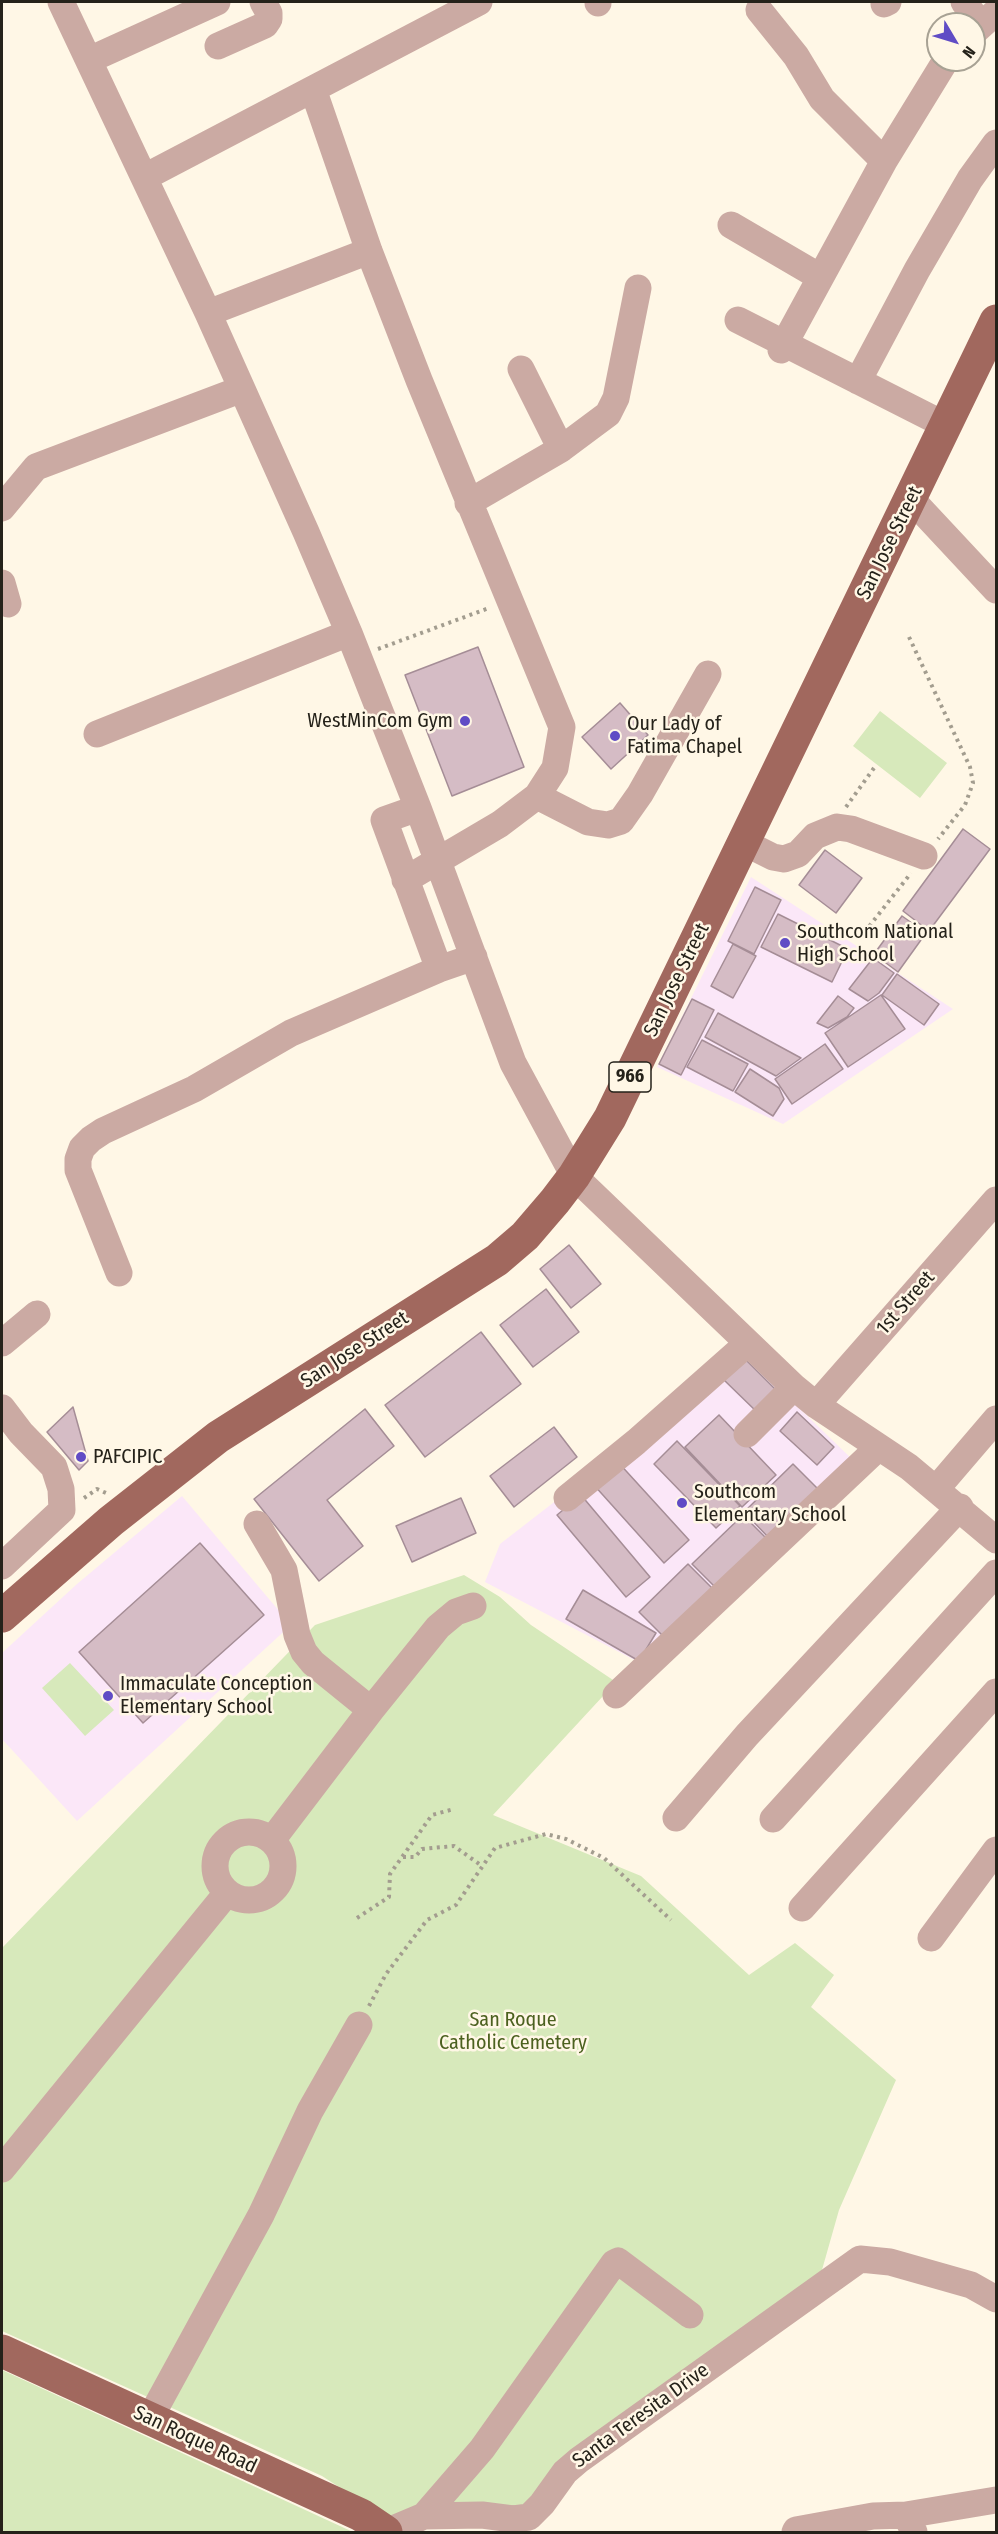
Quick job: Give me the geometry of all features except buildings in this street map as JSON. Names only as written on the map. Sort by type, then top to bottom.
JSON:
[{"type":"main road","name":"San Jose Street","points":[[2,1616],[111,1521],[218,1437],[497,1260],[525,1236],[574,1176],[610,1118],[912,500],[945,425],[996,321]]},
{"type":"main road","name":"San Roque Road","points":[[2,2351],[361,2515],[386,2532]]},
{"type":"street","points":[[61,2],[208,313],[354,645],[439,861],[513,1063],[574,1176],[794,1387],[816,1405],[937,1488],[996,1540]]},
{"type":"street","points":[[89,60],[217,2]]},
{"type":"street","points":[[218,46],[265,25],[269,14],[263,2]]},
{"type":"street","points":[[144,177],[479,2]]},
{"type":"street","points":[[759,10],[796,56],[822,99],[884,161]]},
{"type":"street","points":[[783,347],[884,161],[939,72]]},
{"type":"street","points":[[314,89],[369,251],[468,503],[562,727],[555,768],[537,796],[513,815],[405,880]]},
{"type":"street","points":[[858,381],[917,270],[970,179],[996,143]]},
{"type":"street","points":[[731,225],[820,277]]},
{"type":"street","points":[[208,313],[369,251]]},
{"type":"street","points":[[468,503],[561,449],[608,414],[616,399],[638,288]]},
{"type":"street","points":[[738,320],[783,347],[858,381],[945,425]]},
{"type":"street","points":[[521,369],[561,449]]},
{"type":"street","points":[[2,508],[36,467],[242,389]]},
{"type":"street","points":[[912,500],[996,590]]},
{"type":"street","points":[[97,734],[354,645]]},
{"type":"street","points":[[537,796],[588,822],[608,825],[621,821],[640,794],[708,674]]},
{"type":"street","points":[[418,808],[384,820],[439,969]]},
{"type":"street","points":[[745,843],[773,858],[784,859],[798,854],[815,836],[837,827],[851,829],[924,856]]},
{"type":"street","points":[[119,1273],[78,1170],[78,1159],[82,1148],[103,1131],[194,1089],[291,1033],[439,969],[474,957]]},
{"type":"street","name":"1st Street","points":[[816,1405],[996,1200]]},
{"type":"street","points":[[2,1343],[38,1314]]},
{"type":"street","points":[[567,1498],[636,1442],[748,1343]]},
{"type":"street","points":[[747,1434],[794,1387]]},
{"type":"street","points":[[2,1408],[21,1433],[54,1467],[61,1488],[62,1510],[2,1566]]},
{"type":"street","points":[[937,1488],[996,1419]]},
{"type":"street","points":[[616,1695],[879,1447]]},
{"type":"street","points":[[675,1818],[747,1735],[960,1507]]},
{"type":"street","points":[[257,1524],[284,1570],[297,1635],[304,1652],[313,1663],[370,1710]]},
{"type":"street","points":[[773,1819],[996,1573]]},
{"type":"street","points":[[272,1840],[370,1710],[438,1627],[456,1612],[473,1606]]},
{"type":"street","points":[[802,1908],[996,1692]]},
{"type":"street","points":[[243,1832],[259,1833],[272,1840],[281,1853],[284,1868],[279,1882],[269,1893],[256,1900],[240,1899],[227,1893],[218,1880],[215,1865],[219,1850],[229,1838],[243,1832]]},
{"type":"street","points":[[931,1938],[996,1850]]},
{"type":"street","points":[[2,2169],[227,1893]]},
{"type":"street","points":[[149,2420],[261,2215],[310,2111],[359,2025]]},
{"type":"street","name":"Santa Teresita Drive","points":[[386,2532],[424,2516],[482,2515],[513,2519],[529,2517],[542,2504],[565,2472],[579,2460],[845,2269],[864,2259],[890,2262],[971,2285],[996,2299]]},
{"type":"street","points":[[424,2516],[482,2449],[614,2263],[618,2261],[690,2315]]},
{"type":"street","points":[[795,2532],[873,2516],[910,2524],[996,2500]]},
{"type":"path","points":[[354,645],[510,600]]},
{"type":"path","points":[[860,939],[965,805],[973,783],[970,767],[909,637]]},
{"type":"path","points":[[837,827],[854,795],[874,768]]},
{"type":"path","points":[[357,1918],[388,1897],[390,1874],[432,1815],[454,1809]]},
{"type":"path","points":[[359,2025],[393,1965],[427,1920],[456,1905],[495,1848],[546,1834],[566,1839],[604,1858],[671,1920]]},
{"type":"path","points":[[403,1857],[415,1857],[422,1849],[454,1846],[482,1866]]},
{"type":"shaded area","name":"Southcom National High School","points":[[751,877],[953,1009],[783,1124],[657,1067]]},
{"type":"shaded area","name":"Southcom Elementary School","points":[[744,1355],[854,1461],[644,1665],[485,1582],[500,1544]]},
{"type":"shaded area","name":"Immaculate Conception Elementary School","points":[[182,1496],[291,1625],[77,1821],[2,1739],[2,1653],[77,1584]]},
{"type":"green space","points":[[880,711],[947,763],[920,798],[853,746]]},
{"type":"green space","name":"San Roque Catholic Cemetery","points":[[464,1575],[500,1597],[531,1625],[616,1682],[493,1815],[641,1876],[749,1975],[795,1943],[834,1975],[811,2007],[896,2080],[839,2210],[818,2284],[534,2504],[390,2520],[322,2476],[2,2331],[2,1948],[315,1625]]},
{"type":"green space","points":[[70,1663],[114,1710],[85,1736],[42,1688]]},
{"type":"green space","points":[[2,2370],[353,2532],[2,2532]]},
{"type":"place","name":"WestMinCom Gym","points":[[465,721]]},
{"type":"place","name":"Our Lady of Fatima Chapel","points":[[615,736]]},
{"type":"place","name":"Southcom National High School","points":[[785,943]]},
{"type":"place","name":"PAFCIPIC","points":[[81,1457]]},
{"type":"place","name":"Southcom Elementary School","points":[[682,1503]]},
{"type":"place","name":"Immaculate Conception Elementary School","points":[[108,1696]]}]
